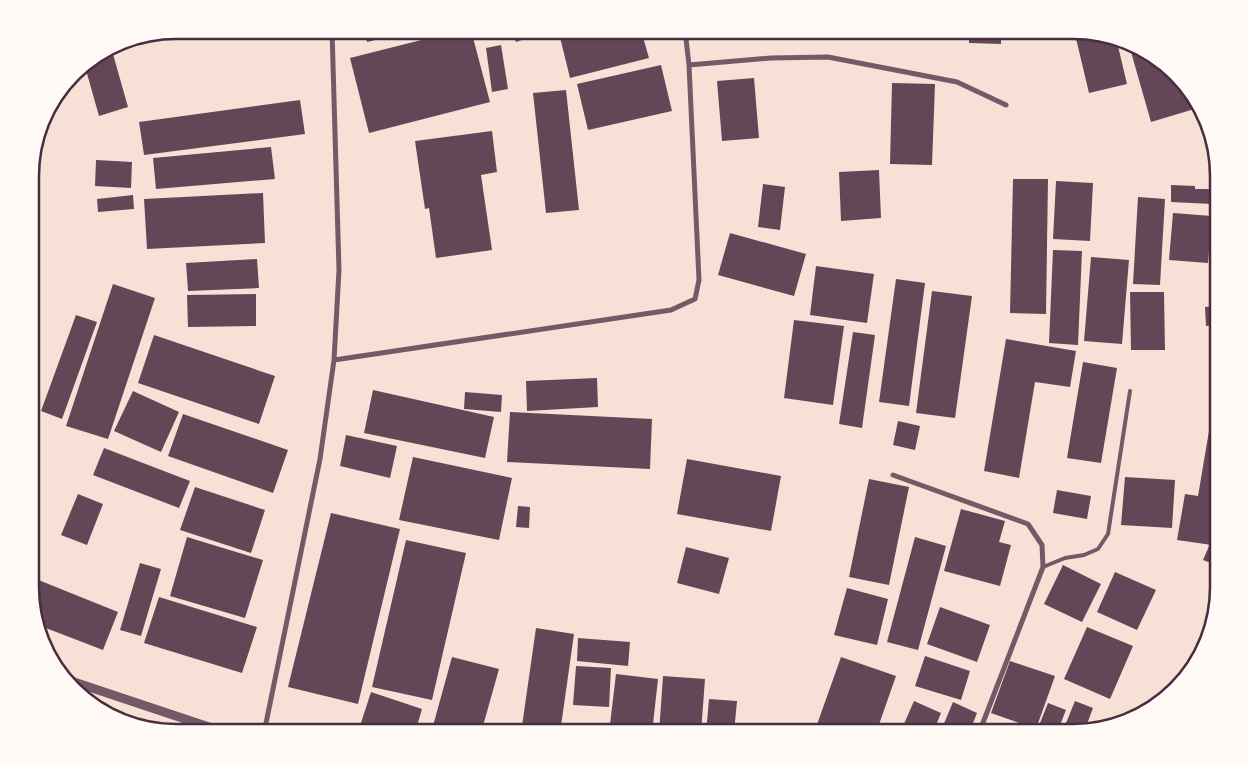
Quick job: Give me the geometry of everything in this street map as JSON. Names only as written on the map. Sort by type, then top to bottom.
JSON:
[{"type":"street","points":[[266,724],[320,459],[334,360],[339,270],[332,39]]},
{"type":"street","points":[[334,360],[671,310],[695,299],[699,280],[689,65],[686,39]]},
{"type":"street","points":[[689,65],[771,58],[828,57],[957,82],[1006,105]]},
{"type":"street","points":[[893,475],[1028,524],[1042,545],[1043,567],[982,724]]},
{"type":"street","points":[[79,684],[200,724]]},
{"type":"lane","points":[[1043,567],[1065,558],[1084,555],[1098,549],[1108,534],[1130,391]]},
{"type":"building","points":[[366,39],[380,39],[367,42]]},
{"type":"building","points":[[425,39],[473,39],[490,102],[369,133],[350,58]]},
{"type":"building","points":[[560,39],[644,39],[649,58],[570,78]]},
{"type":"building","points":[[969,39],[1001,39],[1001,44],[969,43]]},
{"type":"building","points":[[1076,39],[1109,43],[1118,46],[1127,84],[1089,93]]},
{"type":"building","points":[[501,45],[508,89],[492,92],[486,48]]},
{"type":"building","points":[[1131,51],[1157,67],[1170,79],[1182,92],[1193,109],[1151,122]]},
{"type":"building","points":[[113,54],[128,107],[99,116],[87,72]]},
{"type":"building","points":[[661,65],[672,111],[588,130],[577,84]]},
{"type":"building","points":[[754,78],[759,138],[722,141],[717,81]]},
{"type":"building","points":[[892,83],[935,84],[932,165],[890,164]]},
{"type":"building","points":[[566,90],[579,210],[546,213],[533,93]]},
{"type":"building","points":[[300,100],[305,134],[144,155],[139,122]]},
{"type":"building","points":[[492,131],[497,172],[481,175],[492,250],[436,258],[429,208],[425,209],[415,141]]},
{"type":"building","points":[[271,147],[275,179],[156,189],[153,158]]},
{"type":"building","points":[[96,160],[132,162],[131,188],[95,186]]},
{"type":"building","points":[[879,170],[881,218],[841,221],[839,172]]},
{"type":"building","points":[[1013,179],[1048,179],[1046,314],[1010,313]]},
{"type":"building","points":[[1056,181],[1093,183],[1090,241],[1053,239]]},
{"type":"building","points":[[763,184],[785,187],[780,230],[758,227]]},
{"type":"building","points":[[1171,185],[1195,186],[1195,189],[1210,189],[1210,204],[1171,202]]},
{"type":"building","points":[[263,193],[265,243],[147,249],[144,199]]},
{"type":"building","points":[[133,195],[134,209],[98,212],[97,199]]},
{"type":"building","points":[[1138,197],[1165,199],[1160,285],[1133,284]]},
{"type":"building","points":[[1173,213],[1210,216],[1208,263],[1169,260]]},
{"type":"building","points":[[730,233],[806,254],[794,296],[718,275]]},
{"type":"building","points":[[1053,250],[1082,251],[1078,345],[1049,343]]},
{"type":"building","points":[[1091,257],[1129,260],[1122,344],[1084,341]]},
{"type":"building","points":[[257,259],[259,288],[188,291],[186,263]]},
{"type":"building","points":[[816,266],[874,274],[867,323],[810,315]]},
{"type":"building","points":[[896,279],[925,283],[909,406],[879,402]]},
{"type":"building","points":[[113,284],[155,298],[108,439],[66,426]]},
{"type":"building","points":[[932,291],[972,296],[955,418],[916,413]]},
{"type":"building","points":[[1130,292],[1164,292],[1165,350],[1131,350]]},
{"type":"building","points":[[256,294],[256,326],[188,327],[187,295]]},
{"type":"building","points":[[1205,307],[1210,307],[1210,326],[1206,326]]},
{"type":"building","points":[[76,315],[97,322],[62,419],[41,411]]},
{"type":"building","points":[[794,320],[844,326],[833,405],[784,398]]},
{"type":"building","points":[[853,332],[875,335],[862,428],[839,424]]},
{"type":"building","points":[[154,335],[275,376],[259,424],[138,383]]},
{"type":"building","points":[[1006,339],[1076,351],[1070,387],[1035,382],[1019,478],[984,471]]},
{"type":"building","points":[[1083,362],[1117,368],[1101,463],[1067,458]]},
{"type":"building","points":[[597,378],[598,407],[527,411],[526,381]]},
{"type":"building","points":[[373,390],[494,417],[485,458],[364,433]]},
{"type":"building","points":[[133,391],[179,412],[161,452],[114,431]]},
{"type":"building","points":[[465,392],[502,395],[501,412],[464,409]]},
{"type":"building","points":[[510,412],[652,419],[650,469],[507,462]]},
{"type":"building","points":[[183,414],[288,450],[273,493],[168,456]]},
{"type":"building","points":[[898,421],[920,426],[915,450],[893,445]]},
{"type":"building","points":[[1210,431],[1210,545],[1177,540],[1185,494],[1198,496]]},
{"type":"building","points":[[346,435],[397,446],[390,478],[340,466]]},
{"type":"building","points":[[104,448],[190,481],[179,508],[93,475]]},
{"type":"building","points":[[413,457],[512,478],[499,540],[399,520]]},
{"type":"building","points":[[687,459],[781,476],[771,531],[677,514]]},
{"type":"building","points":[[1125,477],[1175,480],[1172,528],[1121,525]]},
{"type":"building","points":[[869,479],[909,487],[889,585],[849,577]]},
{"type":"building","points":[[195,487],[265,510],[251,553],[180,530]]},
{"type":"building","points":[[1057,490],[1091,496],[1087,519],[1053,513]]},
{"type":"building","points":[[78,494],[103,504],[87,545],[61,535]]},
{"type":"building","points":[[518,506],[530,507],[529,528],[516,527]]},
{"type":"building","points":[[961,509],[1005,521],[999,542],[1011,545],[1000,586],[944,571]]},
{"type":"building","points":[[331,513],[400,529],[358,704],[288,687]]},
{"type":"building","points":[[187,537],[263,560],[245,618],[170,596]]},
{"type":"building","points":[[915,537],[946,546],[918,650],[887,642]]},
{"type":"building","points":[[406,540],[466,553],[432,700],[372,687]]},
{"type":"building","points":[[1209,546],[1210,563],[1203,560]]},
{"type":"building","points":[[686,547],[729,558],[719,594],[677,583]]},
{"type":"building","points":[[140,563],[161,569],[141,636],[120,630]]},
{"type":"building","points":[[1063,565],[1101,584],[1082,622],[1044,604]]},
{"type":"building","points":[[1115,572],[1156,590],[1137,630],[1097,612]]},
{"type":"building","points":[[39,580],[118,612],[103,650],[45,628],[41,614]]},
{"type":"building","points":[[847,588],[888,599],[877,645],[834,635]]},
{"type":"building","points":[[159,597],[257,627],[242,673],[144,643]]},
{"type":"building","points":[[940,607],[990,625],[977,662],[927,644]]},
{"type":"building","points":[[1087,627],[1133,646],[1110,699],[1064,679]]},
{"type":"building","points":[[536,628],[574,634],[561,724],[522,724]]},
{"type":"building","points":[[578,638],[630,642],[628,666],[577,661]]},
{"type":"building","points":[[925,656],[970,671],[961,700],[915,686]]},
{"type":"building","points":[[452,657],[499,669],[484,724],[433,724]]},
{"type":"building","points":[[841,657],[896,676],[879,724],[817,724]]},
{"type":"building","points":[[1010,661],[1055,676],[1038,724],[1022,724],[991,713]]},
{"type":"building","points":[[576,666],[611,668],[609,707],[573,705]]},
{"type":"building","points":[[616,674],[658,679],[653,724],[610,724]]},
{"type":"building","points":[[663,676],[705,679],[702,724],[660,724]]},
{"type":"building","points":[[371,692],[422,709],[418,724],[361,724]]},
{"type":"building","points":[[709,699],[737,701],[735,724],[707,724]]},
{"type":"building","points":[[914,701],[941,713],[937,724],[904,724]]},
{"type":"building","points":[[1075,701],[1093,708],[1087,723],[1066,724]]},
{"type":"building","points":[[953,702],[977,713],[973,724],[944,724]]},
{"type":"building","points":[[1048,703],[1066,710],[1061,724],[1040,724]]}]
